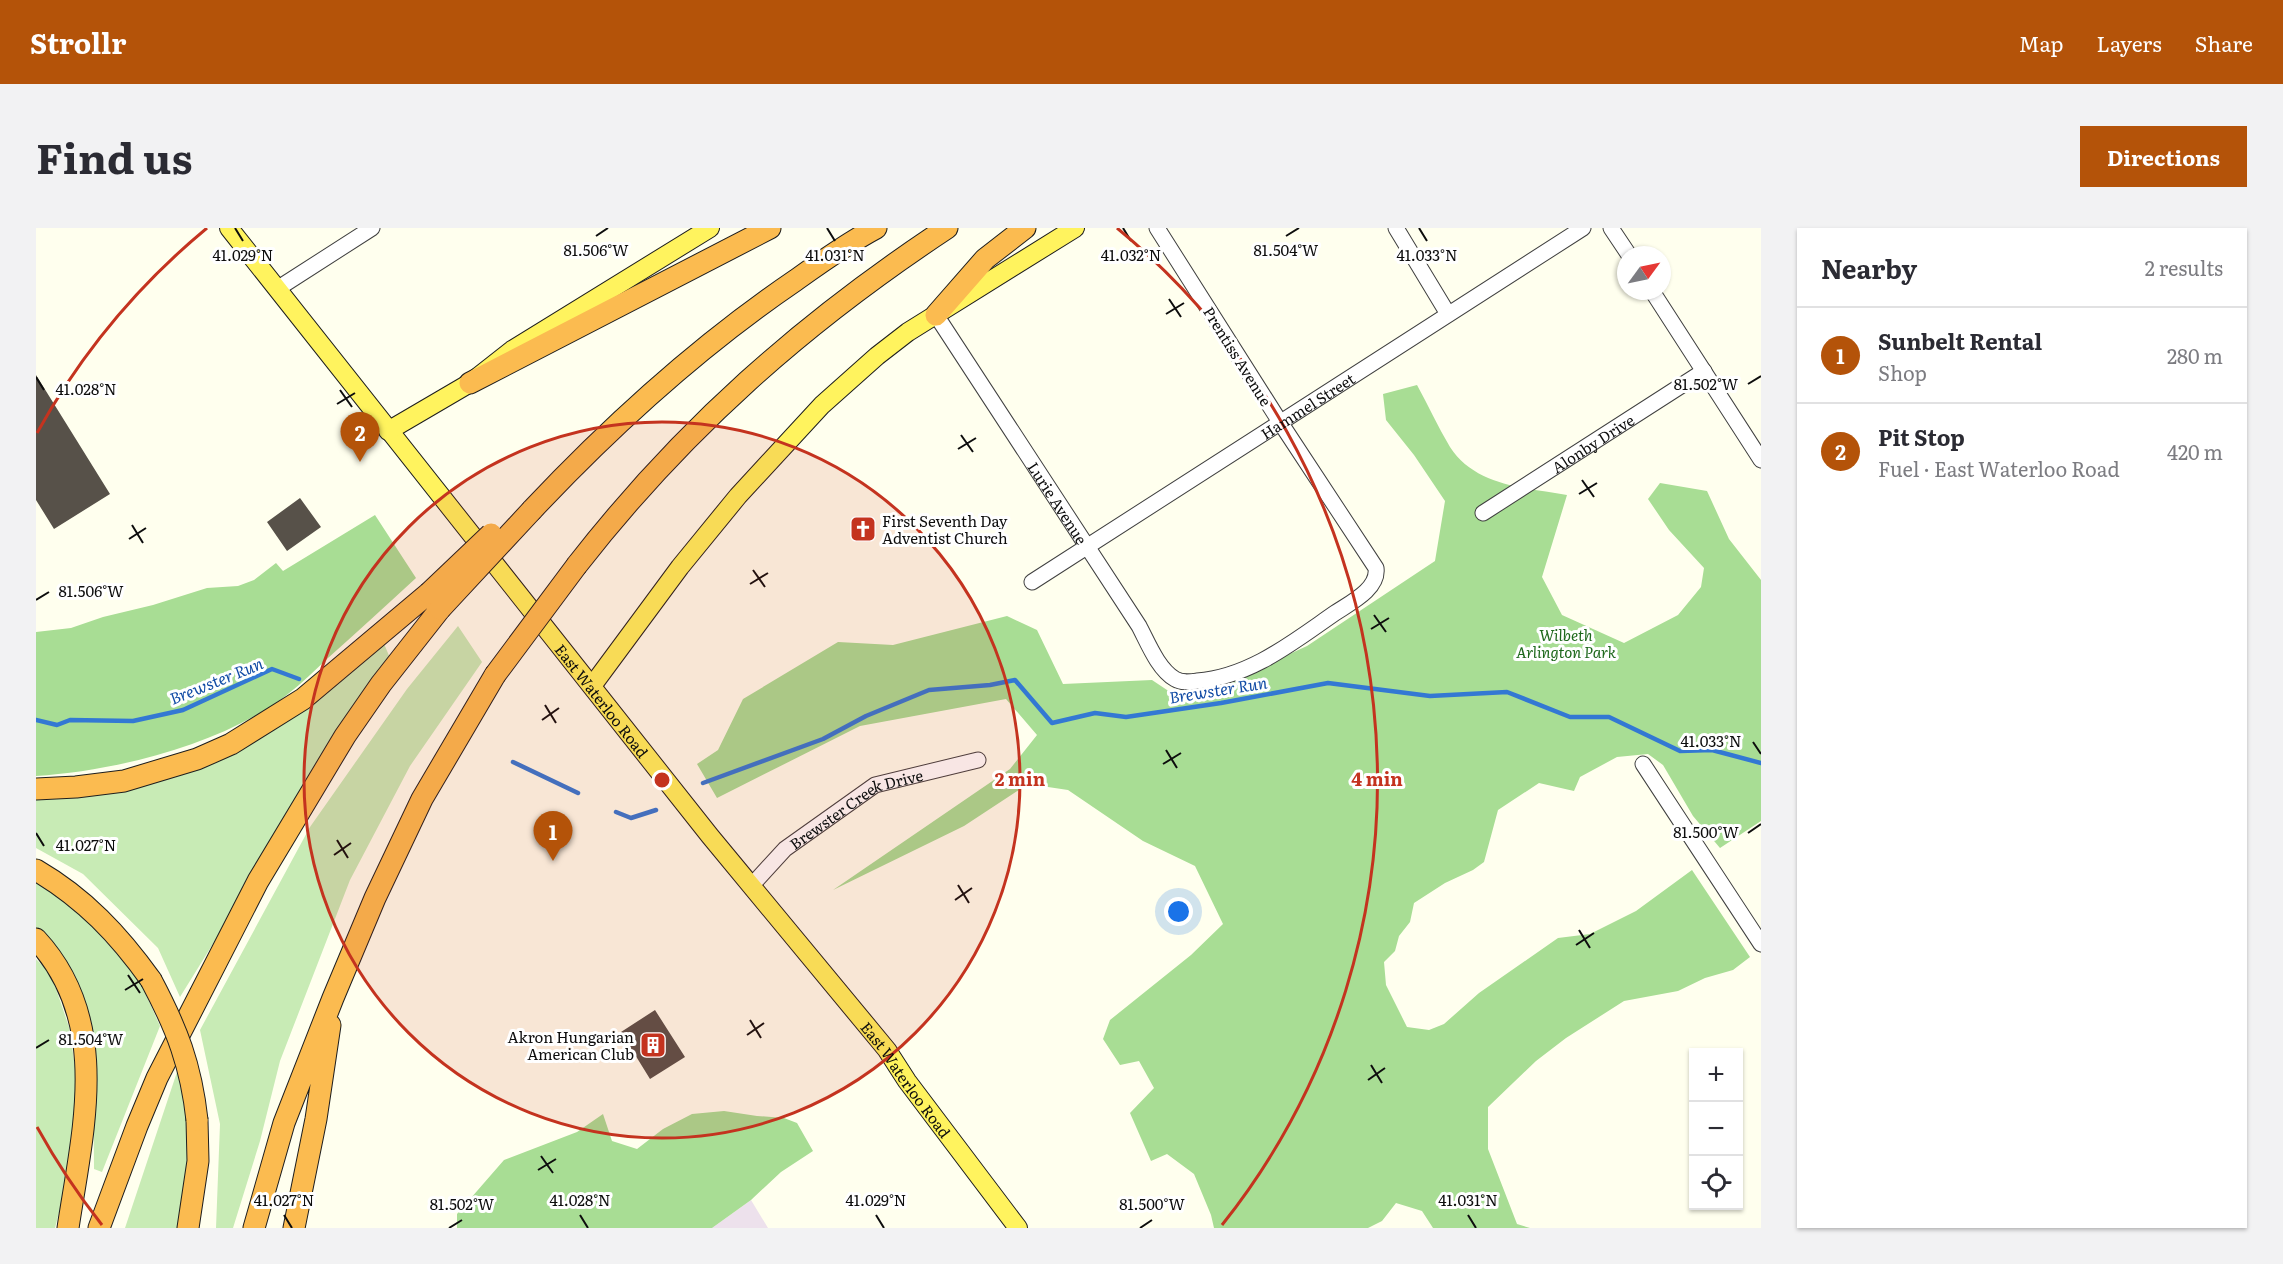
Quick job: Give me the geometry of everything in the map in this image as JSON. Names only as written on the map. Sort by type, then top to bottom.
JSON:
[{"type":"highway","points":[[470,383],[770,228]]},
{"type":"highway","points":[[36,789],[123,781],[197,759],[231,744],[303,699],[435,601],[529,505],[688,362],[760,304],[876,228]]},
{"type":"highway","points":[[254,1228],[284,1123],[375,898],[422,799],[495,675],[602,532],[666,460],[740,387],[787,346],[851,295],[947,228]]},
{"type":"highway","points":[[936,315],[985,259],[1025,228]]},
{"type":"highway","points":[[99,1228],[157,1078],[258,881],[345,736],[435,601]]},
{"type":"highway","points":[[36,870],[88,906],[113,931],[152,980],[170,1014],[184,1051],[193,1086],[197,1120],[198,1161],[188,1228]]},
{"type":"highway","points":[[36,939],[50,954],[70,987],[83,1030],[87,1083],[68,1228]]},
{"type":"highway","points":[[294,1228],[327,1053],[333,998]]},
{"type":"main road","name":"East Waterloo Road","points":[[229,228],[710,836],[887,1050],[907,1081],[1018,1228]]},
{"type":"main road","points":[[388,430],[470,383],[512,350],[710,228]]},
{"type":"main road","points":[[592,686],[688,558],[738,496],[801,427],[877,356],[936,315],[1075,228]]},
{"type":"street","points":[[277,289],[372,228]]},
{"type":"street","name":"Prentiss Avenue","points":[[1157,228],[1280,423],[1376,568],[1377,574],[1369,588],[1362,594],[1242,672],[1224,677],[1185,682]]},
{"type":"street","points":[[1396,228],[1448,314]]},
{"type":"street","name":"Hammel Street","points":[[1032,582],[1583,228]]},
{"type":"street","points":[[1611,228],[1623,246]]},
{"type":"street","points":[[1658,300],[1761,460]]},
{"type":"street","name":"Lurie Avenue","points":[[936,315],[1139,626],[1158,661],[1174,679],[1185,682]]},
{"type":"street","name":"Alonby Drive","points":[[1483,513],[1704,371]]},
{"type":"street","name":"Brewster Creek Drive","points":[[752,885],[785,849],[875,785],[978,760]]},
{"type":"street","points":[[1642,764],[1761,944]]},
{"type":"shaded area","points":[[751,1200],[768,1228],[712,1228]]},
{"type":"green space","name":"Wilbeth Arlington Park","points":[[1417,385],[1450,447],[1473,470],[1502,483],[1567,495],[1542,577],[1562,615],[1624,643],[1678,615],[1701,587],[1704,568],[1669,530],[1648,499],[1660,483],[1707,491],[1729,539],[1761,580],[1761,821],[1720,848],[1693,816],[1663,765],[1648,754],[1617,757],[1580,777],[1574,791],[1539,783],[1498,810],[1484,862],[1414,903],[1410,922],[1399,936],[1395,951],[1384,962],[1386,985],[1407,1027],[1429,1030],[1444,1024],[1479,993],[1558,938],[1590,934],[1636,911],[1692,870],[1750,957],[1733,970],[1705,978],[1678,991],[1624,1001],[1566,1038],[1536,1061],[1488,1107],[1488,1149],[1517,1224],[1530,1228],[1433,1228],[1422,1211],[1396,1203],[1382,1221],[1368,1228],[1214,1228],[1194,1174],[1167,1154],[1151,1161],[1130,1113],[1154,1088],[1139,1061],[1120,1065],[1103,1039],[1110,1020],[1191,955],[1223,924],[1195,866],[1143,841],[1068,790],[1028,784],[964,826],[833,890],[1010,769],[1037,735],[1006,699],[860,726],[717,798],[697,764],[718,750],[743,699],[838,642],[893,645],[1007,616],[1037,630],[1063,684],[1152,680],[1185,702],[1307,646],[1435,561],[1445,501],[1414,455],[1386,420],[1383,394]]},
{"type":"green space","points":[[375,515],[416,578],[288,694],[262,712],[233,727],[168,752],[100,768],[36,776],[36,632],[71,628],[207,588],[238,586],[254,580],[276,563],[283,571]]},
{"type":"green space","points":[[458,626],[482,662],[410,766],[350,880],[280,1061],[260,1141],[233,1228],[216,1228],[220,1124],[200,1030],[310,827],[407,689]]},
{"type":"green space","points":[[382,639],[390,658],[180,997],[158,948],[83,874],[36,848],[36,795],[163,780]]},
{"type":"green space","points":[[36,878],[69,900],[139,979],[160,1026],[102,1172],[94,1169],[93,1036],[36,931]]},
{"type":"green space","points":[[36,959],[51,974],[69,1027],[79,1093],[67,1181],[55,1228],[36,1228]]},
{"type":"green space","points":[[177,1072],[190,1127],[191,1170],[177,1228],[125,1228]]},
{"type":"green space","points":[[724,1111],[784,1118],[797,1123],[813,1151],[781,1172],[751,1200],[712,1228],[457,1228],[457,1214],[504,1160],[577,1132],[603,1114],[612,1141],[637,1149],[663,1129],[692,1114]]},
{"type":"building","points":[[36,375],[110,494],[54,529],[36,500]]},
{"type":"building","points":[[300,498],[321,527],[287,551],[267,522]]},
{"type":"building","name":"Akron Hungarian American Club","points":[[655,1010],[685,1057],[650,1079],[621,1032]]},
{"type":"waterway","name":"Brewster Run","points":[[36,720],[57,725],[70,720],[133,721],[183,710],[272,669],[299,679]]},
{"type":"waterway","name":"Brewster Run","points":[[703,783],[823,739],[866,716],[929,690],[990,685],[1015,680],[1052,723],[1095,713],[1126,717],[1221,703],[1328,683],[1430,696],[1507,692],[1570,717],[1609,717],[1680,751],[1712,750],[1761,763]]},
{"type":"waterway","name":"Brewster Run","points":[[513,762],[578,793]]},
{"type":"waterway","name":"Brewster Run","points":[[616,812],[631,818],[656,810]]},
{"type":"place","name":"Pit Stop","points":[[360,462]]},
{"type":"place","name":"First Seventh Day Adventist Church","points":[[863,529]]},
{"type":"place","name":"Sunbelt Rental","points":[[553,861]]},
{"type":"place","name":"Akron Hungarian American Club","points":[[653,1045]]}]
